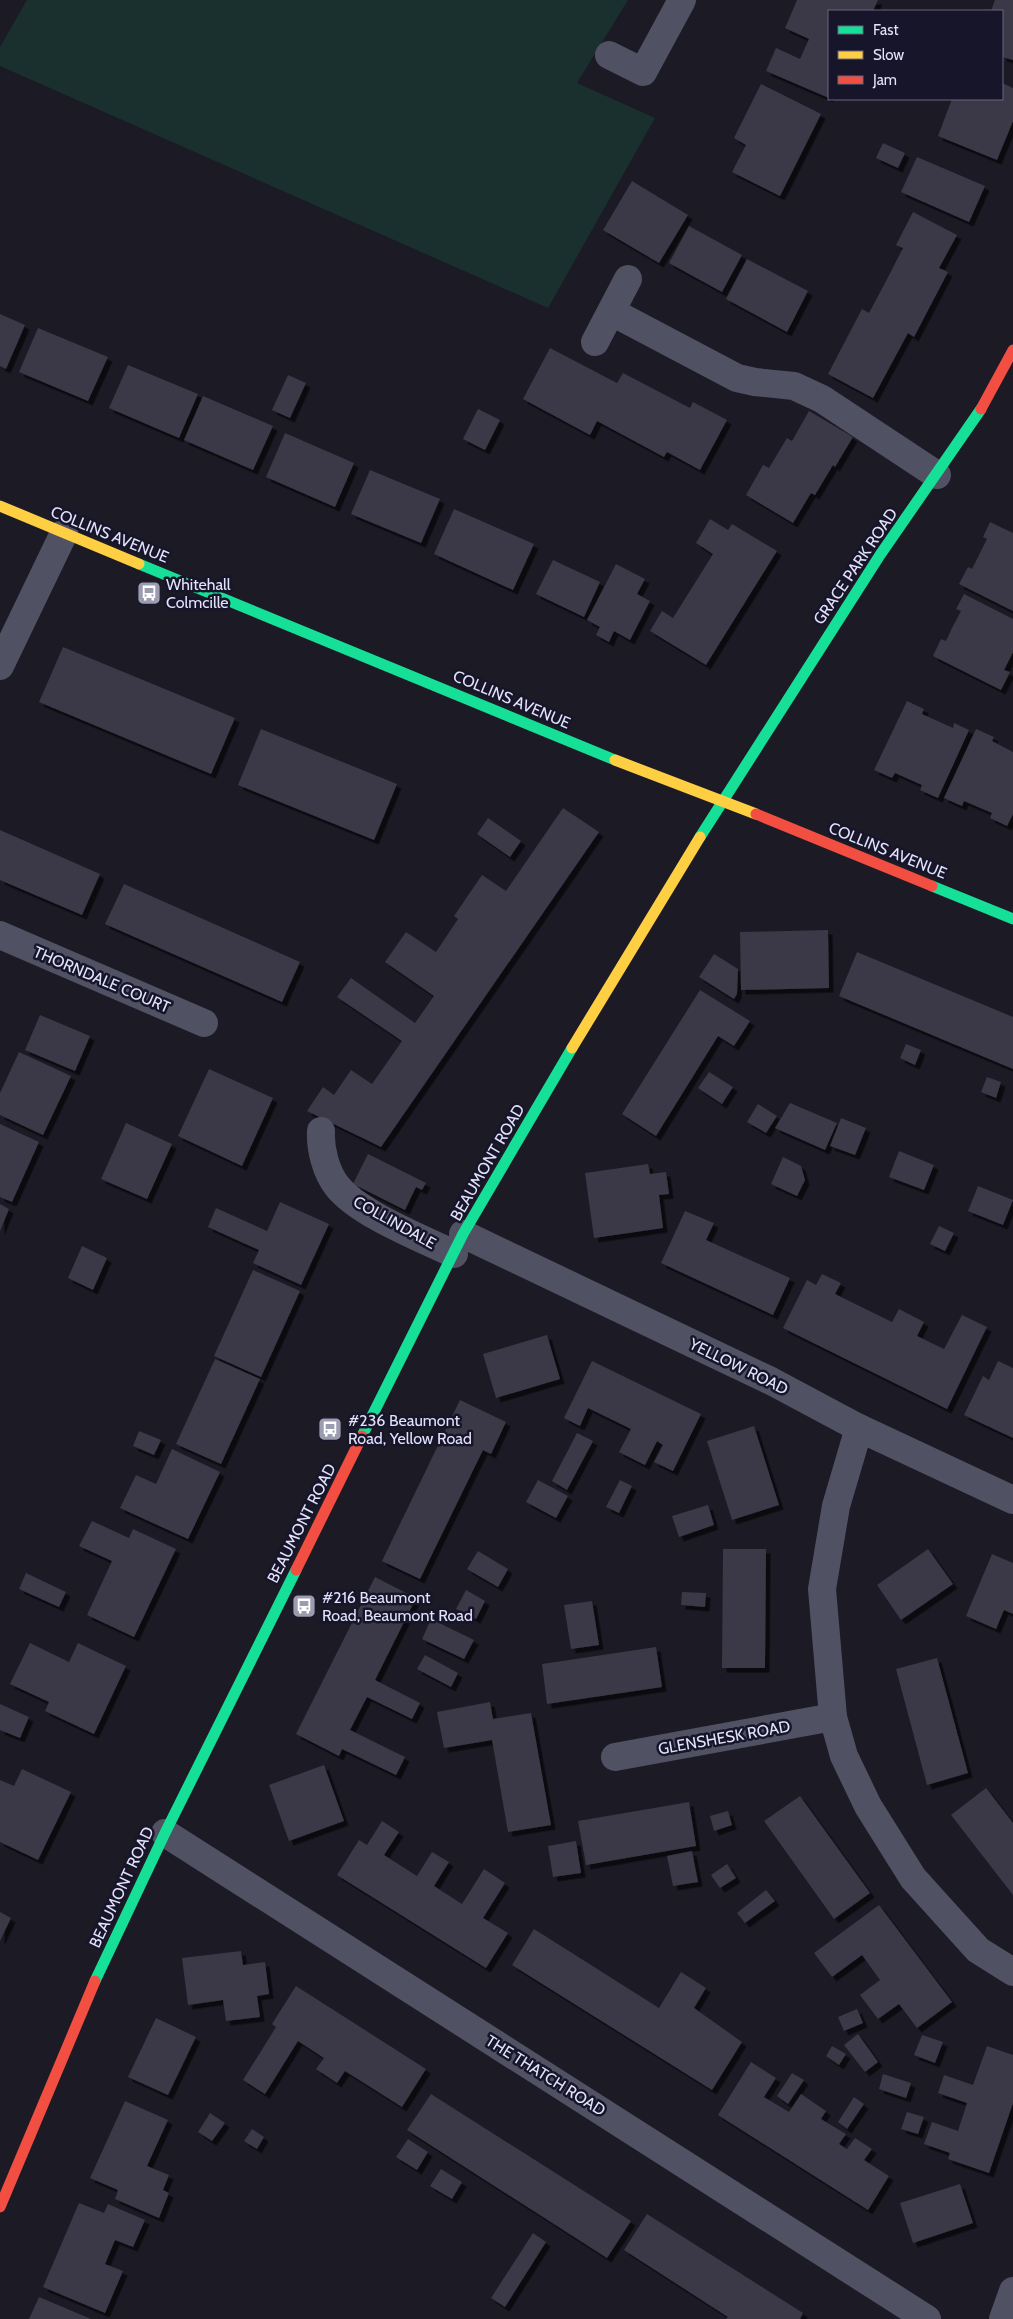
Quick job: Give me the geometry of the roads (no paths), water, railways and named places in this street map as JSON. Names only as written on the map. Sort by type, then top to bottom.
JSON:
[{"type":"street","points":[[609,55],[644,72],[682,0]]},
{"type":"street","points":[[595,342],[628,279]]},
{"type":"street","points":[[612,312],[737,378],[794,386],[822,399],[937,475]]},
{"type":"street","name":"GRACE PARK ROAD","points":[[722,800],[880,555],[987,400],[1013,350]]},
{"type":"street","name":"COLLINS AVENUE","points":[[0,506],[325,638],[634,768],[722,800],[1013,919]]},
{"type":"street","points":[[0,666],[64,533]]},
{"type":"street","name":"BEAUMONT ROAD","points":[[0,2207],[82,2008],[165,1832],[459,1244],[566,1058],[722,800]]},
{"type":"street","name":"THORNDALE COURT","points":[[0,935],[204,1023]]},
{"type":"street","name":"COLLINDALE","points":[[322,1131],[320,1143],[328,1170],[337,1186],[361,1206],[459,1244]]},
{"type":"street","name":"YELLOW ROAD","points":[[459,1244],[771,1381],[859,1428],[1013,1500]]},
{"type":"street","points":[[859,1428],[836,1506],[822,1589],[833,1717],[844,1756],[868,1806],[913,1878],[978,1950],[1013,1972]]},
{"type":"street","name":"GLENSHESK ROAD","points":[[615,1757],[833,1717]]},
{"type":"street","name":"THE THATCH ROAD","points":[[165,1832],[927,2319]]},
{"type":"street","points":[[1003,2319],[1013,2291]]},
{"type":"place","name":"Whitehall Colmcille","points":[[149,593]]},
{"type":"place","name":"#236 Beaumont Road, Yellow Road","points":[[330,1429]]},
{"type":"place","name":"#216 Beaumont Road, Beaumont Road","points":[[304,1606]]}]
